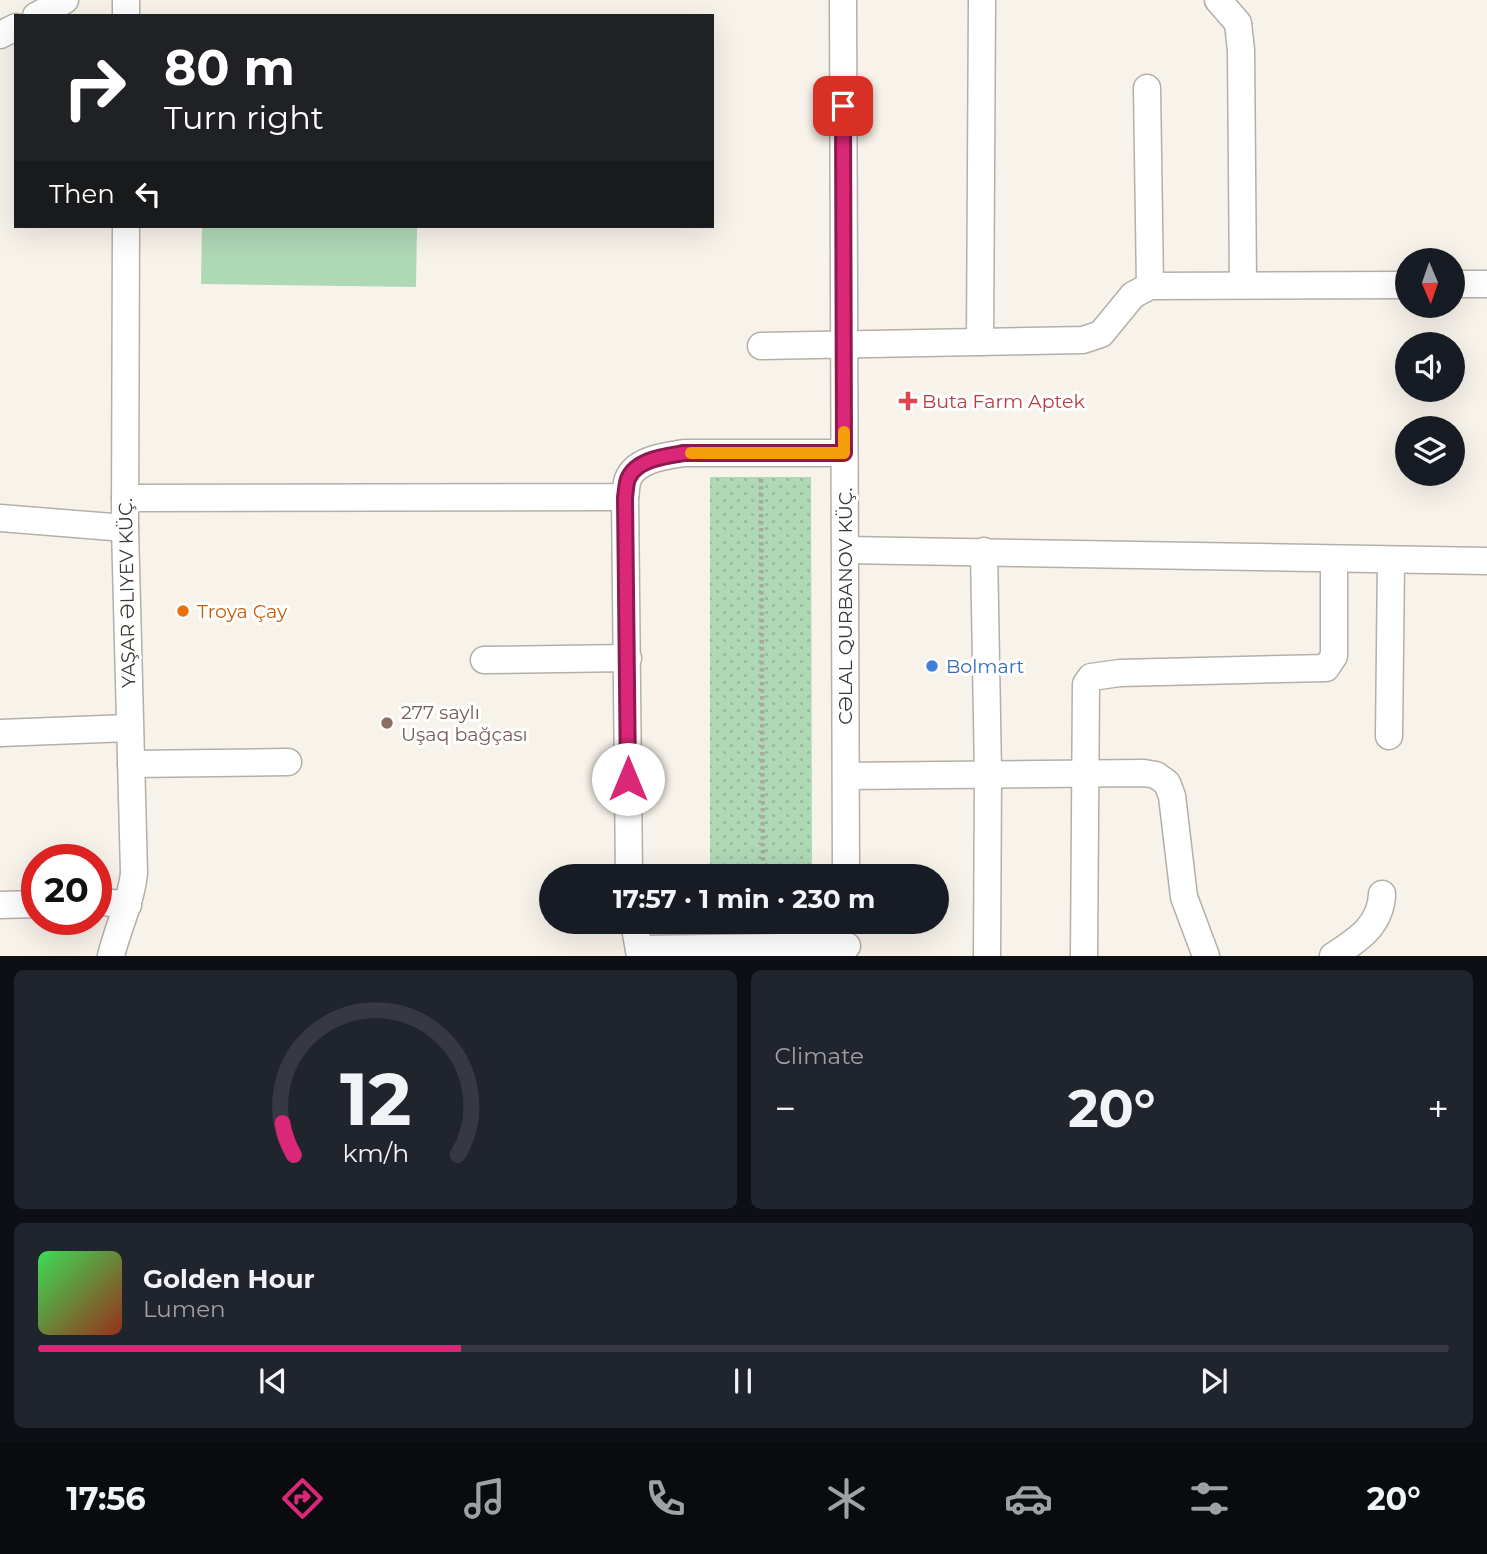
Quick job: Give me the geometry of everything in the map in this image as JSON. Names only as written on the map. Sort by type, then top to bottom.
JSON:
[{"type":"street","points":[[40,14],[65,0]]},
{"type":"street","name":"CƏLAL QURBANOV KÜÇ.","points":[[843,0],[846,864]]},
{"type":"street","points":[[980,342],[982,0]]},
{"type":"street","points":[[1218,0],[1238,23],[1241,50],[1243,285]]},
{"type":"street","points":[[1147,88],[1150,286]]},
{"type":"street","name":"YAŞAR ƏLIYEV KÜÇ.","points":[[111,956],[117,931],[128,905],[134,873],[125,528],[126,228]]},
{"type":"street","points":[[1465,284],[1487,284]]},
{"type":"street","points":[[761,346],[1083,340],[1101,334],[1133,295],[1150,286],[1395,285]]},
{"type":"street","points":[[629,864],[625,497],[628,478],[642,465],[660,457],[684,453],[844,453]]},
{"type":"street","points":[[125,498],[625,497]]},
{"type":"street","points":[[0,518],[125,528]]},
{"type":"street","points":[[846,550],[1487,561]]},
{"type":"street","points":[[984,551],[988,773],[987,956]]},
{"type":"street","points":[[1084,956],[1086,684],[1091,677],[1120,673],[1326,668],[1334,656],[1334,559]]},
{"type":"street","points":[[1390,736],[1391,561]]},
{"type":"street","points":[[484,660],[628,659]]},
{"type":"street","points":[[0,733],[129,728]]},
{"type":"street","points":[[131,764],[288,762]]},
{"type":"street","points":[[846,776],[1086,772],[1156,775],[1167,783],[1172,796],[1184,897],[1206,956]]},
{"type":"street","points":[[1334,956],[1356,941],[1377,919],[1382,905],[1382,894]]},
{"type":"street","points":[[112,903],[128,905]]},
{"type":"street","points":[[0,905],[21,904]]},
{"type":"street","points":[[636,934],[639,953],[847,941]]},
{"type":"path","points":[[761,477],[764,864]]},
{"type":"green space","points":[[202,228],[417,228],[416,287],[201,284]]},
{"type":"green space","points":[[710,477],[811,477],[812,864],[710,864]]},
{"type":"slow traffic","points":[[691,453],[844,453],[844,432]]},
{"type":"place","name":"Buta Farm Aptek","points":[[908,401]]},
{"type":"place","name":"Troya Çay","points":[[183,611]]},
{"type":"place","name":"Bolmart","points":[[932,666]]},
{"type":"place","name":"277 saylı Uşaq bağçası","points":[[387,723]]},
{"type":"route","points":[[628,779],[625,497],[628,478],[642,465],[660,457],[684,453],[844,453],[843,106]]}]
